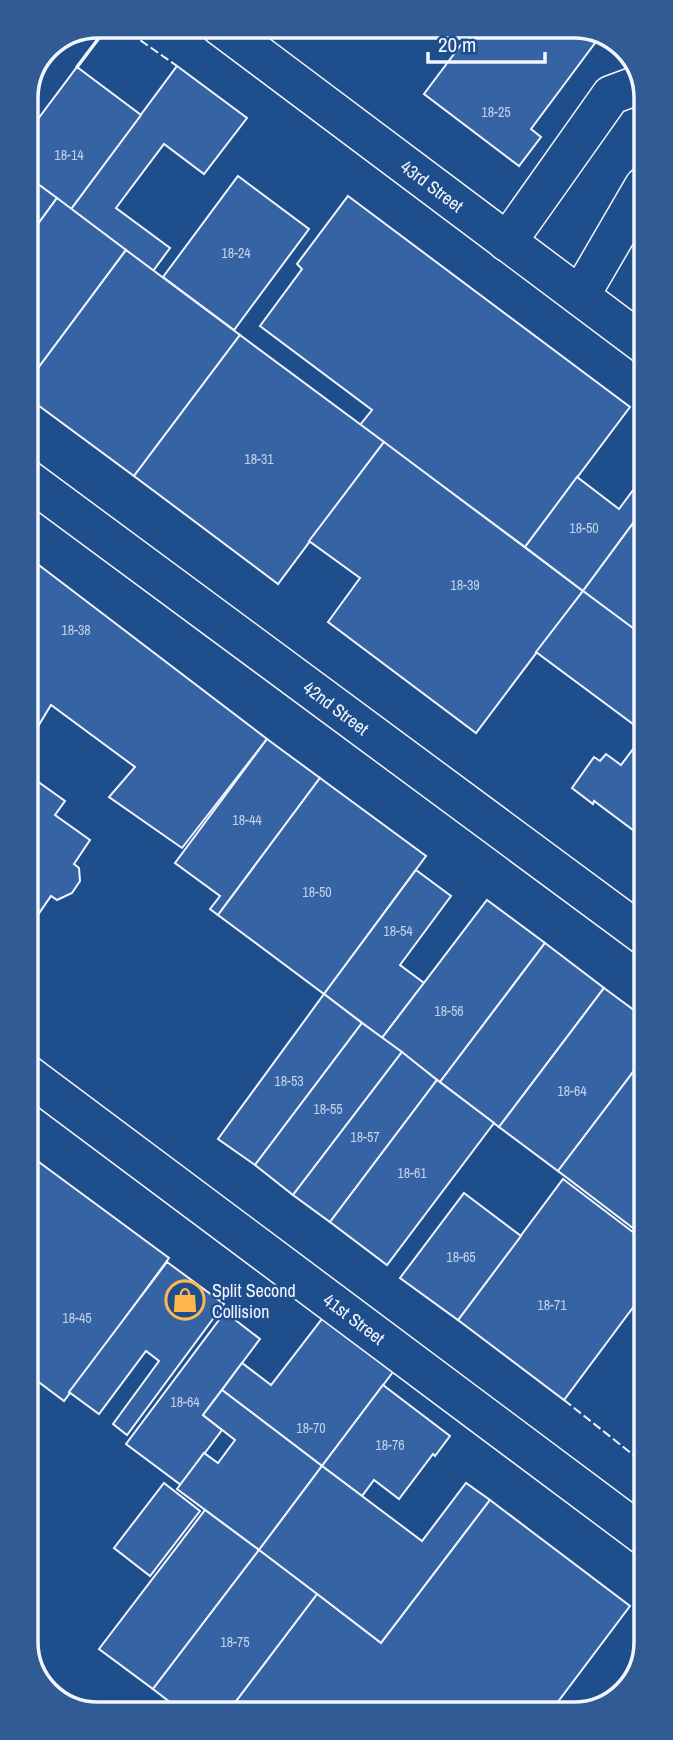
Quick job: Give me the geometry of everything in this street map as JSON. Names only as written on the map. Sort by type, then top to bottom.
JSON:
[{"type":"street","name":"43rd Street","points":[[237,39],[634,337]]},
{"type":"street","points":[[507,242],[611,95],[633,89]]},
{"type":"street","points":[[580,296],[634,203]]},
{"type":"street","name":"42nd Street","points":[[39,488],[634,928]]},
{"type":"street","name":"41st Street","points":[[38,1083],[634,1528]]},
{"type":"building","points":[[465,39],[579,39],[596,42],[531,129],[541,137],[519,166],[424,94]]},
{"type":"building","points":[[177,66],[247,118],[204,174],[164,144],[116,208],[170,248],[153,271],[71,209]]},
{"type":"building","points":[[77,67],[141,115],[71,209],[39,185],[39,118]]},
{"type":"building","points":[[238,176],[309,229],[234,330],[163,277]]},
{"type":"building","points":[[39,185],[57,198],[39,223]]},
{"type":"building","points":[[348,196],[630,407],[525,547],[360,425],[372,410],[260,326],[302,269],[297,264]]},
{"type":"building","points":[[57,198],[126,250],[39,367],[39,223]]},
{"type":"building","points":[[126,250],[240,335],[134,476],[39,406],[39,367]]},
{"type":"building","points":[[240,335],[384,442],[278,584],[134,476]]},
{"type":"building","points":[[384,442],[583,591],[476,733],[328,622],[360,578],[309,541]]},
{"type":"building","points":[[577,477],[619,509],[634,489],[634,522],[583,591],[525,547]]},
{"type":"building","points":[[634,522],[634,629],[583,591]]},
{"type":"building","points":[[39,565],[267,739],[182,848],[109,797],[135,767],[51,705],[39,725]]},
{"type":"building","points":[[583,591],[634,629],[634,725],[536,652]]},
{"type":"building","points":[[267,739],[320,778],[218,915],[210,909],[220,896],[175,863]]},
{"type":"building","points":[[634,748],[634,831],[572,788],[594,757],[600,761],[606,754],[621,765]]},
{"type":"building","points":[[320,778],[426,856],[324,994],[218,915]]},
{"type":"building","points":[[39,782],[65,801],[55,815],[90,840],[74,864],[79,868],[80,881],[72,893],[57,900],[51,896],[38,914]]},
{"type":"building","points":[[416,870],[451,896],[400,965],[424,983],[382,1038],[324,994]]},
{"type":"building","points":[[487,900],[545,943],[440,1082],[382,1038]]},
{"type":"building","points":[[545,943],[604,988],[499,1127],[440,1082]]},
{"type":"building","points":[[604,988],[634,1010],[634,1071],[558,1171],[499,1127]]},
{"type":"building","points":[[324,994],[362,1023],[255,1165],[218,1139]]},
{"type":"building","points":[[362,1023],[402,1052],[293,1195],[255,1165]]},
{"type":"building","points":[[402,1052],[437,1080],[330,1222],[293,1195]]},
{"type":"building","points":[[634,1071],[634,1229],[558,1171]]},
{"type":"building","points":[[437,1080],[494,1123],[387,1265],[330,1222]]},
{"type":"building","points":[[38,1162],[169,1258],[64,1401],[38,1382]]},
{"type":"building","points":[[563,1179],[634,1233],[634,1306],[564,1400],[458,1320]]},
{"type":"building","points":[[464,1193],[521,1236],[458,1320],[400,1278]]},
{"type":"building","points":[[167,1262],[224,1304],[127,1435],[113,1424],[159,1361],[146,1351],[99,1414],[69,1392]]},
{"type":"building","points":[[225,1312],[260,1339],[203,1415],[222,1430],[181,1485],[126,1444]]},
{"type":"building","points":[[325,1315],[396,1368],[322,1466],[222,1390],[242,1363],[271,1385]]},
{"type":"building","points":[[383,1385],[450,1436],[399,1499],[374,1480],[362,1496],[322,1466]]},
{"type":"building","points":[[222,1390],[322,1466],[259,1550],[177,1489],[204,1453],[218,1463],[235,1440],[203,1415]]},
{"type":"building","points":[[322,1466],[422,1541],[466,1483],[490,1500],[381,1643],[259,1550]]},
{"type":"building","points":[[164,1483],[200,1511],[150,1576],[114,1548]]},
{"type":"building","points":[[490,1500],[630,1606],[558,1702],[236,1701],[317,1594],[381,1643]]},
{"type":"building","points":[[205,1510],[259,1550],[153,1689],[99,1649]]},
{"type":"building","points":[[259,1550],[317,1594],[236,1701],[169,1701],[153,1689]]},
{"type":"fence","points":[[139,39],[177,66]]},
{"type":"fence","points":[[564,1400],[634,1455]]},
{"type":"wall","points":[[77,67],[98,39]]},
{"type":"place","name":"Split Second Collision","points":[[185,1300]]}]
